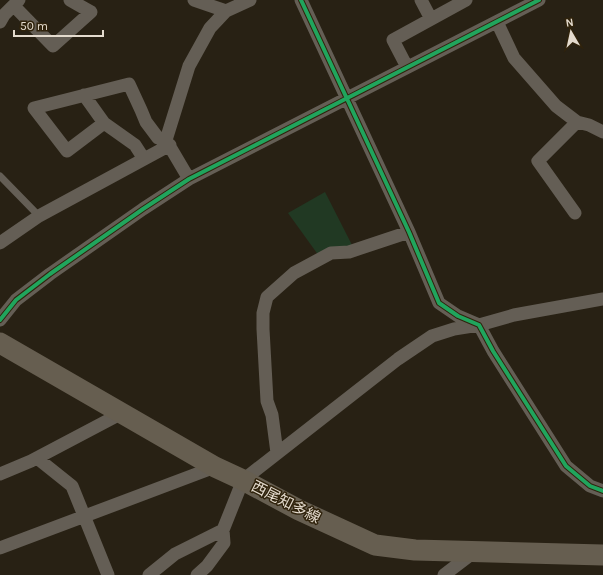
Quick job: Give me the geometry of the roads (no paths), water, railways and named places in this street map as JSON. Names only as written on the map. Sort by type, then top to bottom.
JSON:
[{"type":"main road","name":"西尾知多線","points":[[0,343],[215,467],[299,510],[375,545],[415,550],[603,554]]},
{"type":"street","points":[[1,16],[16,3],[53,46],[91,12],[70,0]]},
{"type":"street","points":[[194,0],[226,11]]},
{"type":"street","points":[[0,243],[39,216],[144,159],[168,143],[190,66],[210,28],[226,11],[250,0]]},
{"type":"street","points":[[301,0],[409,232],[439,303],[458,316],[480,325],[493,351],[566,466],[590,486],[603,491]]},
{"type":"street","points":[[421,0],[431,19]]},
{"type":"street","points":[[407,67],[393,40],[466,0]]},
{"type":"street","points":[[0,320],[16,300],[50,274],[188,179],[539,0]]},
{"type":"street","points":[[497,22],[514,58],[556,106],[577,122],[589,125],[603,132]]},
{"type":"street","points":[[104,123],[67,151],[34,108],[129,84],[142,110],[146,122],[158,138],[168,143],[188,179]]},
{"type":"street","points":[[84,95],[104,123],[135,144],[144,159]]},
{"type":"street","points":[[575,212],[538,161],[577,122]]},
{"type":"street","points":[[277,453],[272,415],[267,401],[262,329],[263,313],[267,297],[294,273],[331,253],[349,252],[409,232]]},
{"type":"street","points":[[196,575],[210,570],[224,543],[223,530],[243,480],[398,359],[432,336],[454,329],[480,325],[514,315],[603,299]]},
{"type":"street","points":[[0,474],[37,458],[122,413]]},
{"type":"street","points":[[37,458],[72,486],[108,575]]},
{"type":"street","points":[[0,548],[215,467]]},
{"type":"street","points":[[149,575],[175,554],[223,530]]},
{"type":"street","points":[[444,575],[474,552]]},
{"type":"lane","points":[[0,176],[39,216]]}]
